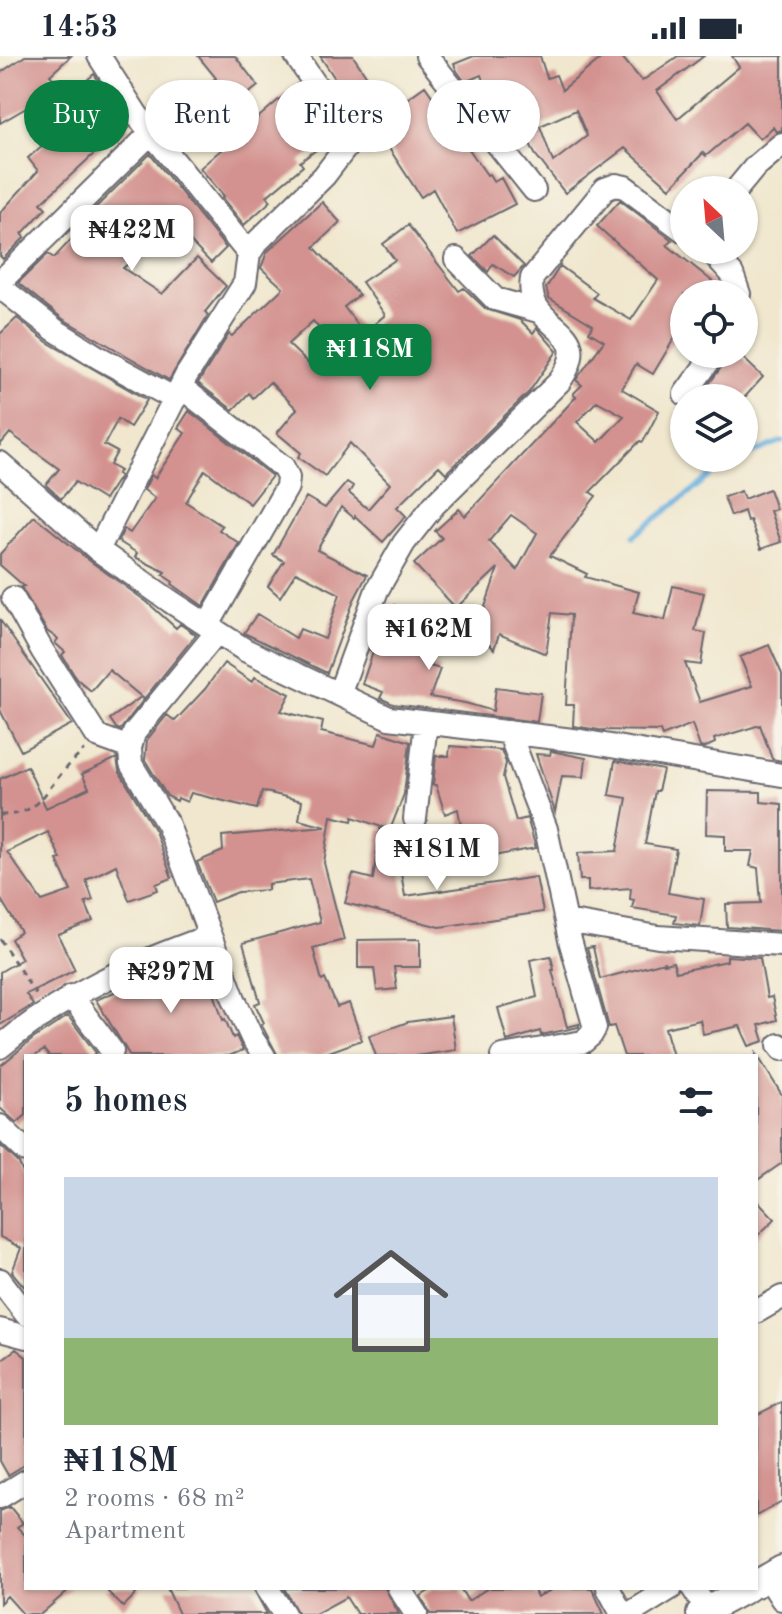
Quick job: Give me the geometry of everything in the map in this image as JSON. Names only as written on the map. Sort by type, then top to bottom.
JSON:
[{"type":"main road","points":[[700,1604],[745,1590]]},
{"type":"street","points":[[99,56],[145,124]]},
{"type":"street","points":[[98,550],[178,393],[245,283],[249,254],[256,243],[324,176],[347,146],[344,127],[296,56]]},
{"type":"street","points":[[427,56],[534,190]]},
{"type":"street","points":[[145,139],[0,284],[55,330],[98,357],[178,393],[257,445],[283,467],[288,477],[287,487],[213,629],[134,733],[130,748],[131,764],[168,825],[234,999],[263,1054]]},
{"type":"street","points":[[748,176],[782,144]]},
{"type":"street","points":[[166,152],[249,254]]},
{"type":"street","points":[[538,311],[530,290],[532,278],[605,189],[616,185],[625,187],[670,221]]},
{"type":"street","points":[[339,694],[377,590],[404,543],[434,505],[498,445],[568,369],[573,358],[563,332],[538,311],[495,299],[456,259]]},
{"type":"street","points":[[0,463],[98,550],[245,650],[389,718],[581,741],[782,775]]},
{"type":"street","points":[[13,598],[97,736],[130,748]]},
{"type":"street","points":[[415,819],[426,723]]},
{"type":"street","points":[[509,732],[546,829],[566,921],[595,1028],[596,1046],[583,1042],[515,1054]]},
{"type":"street","points":[[566,921],[658,937],[782,945]]},
{"type":"street","points":[[0,1047],[71,996],[141,960],[210,936]]},
{"type":"street","points":[[71,996],[112,1051]]},
{"type":"street","points":[[0,1126],[24,1149]]},
{"type":"street","points":[[0,1280],[24,1311]]},
{"type":"street","points":[[758,1311],[782,1297]]},
{"type":"street","points":[[0,1330],[24,1336]]},
{"type":"street","points":[[0,1497],[24,1482]]},
{"type":"street","points":[[268,1590],[284,1614]]},
{"type":"street","points":[[400,1590],[416,1614]]},
{"type":"street","points":[[609,1590],[622,1614]]},
{"type":"street","points":[[629,1614],[668,1590]]},
{"type":"path","points":[[0,815],[21,814],[39,804],[61,774],[97,736]]},
{"type":"path","points":[[0,939],[47,1011]]},
{"type":"building","points":[[25,56],[71,56],[50,75],[55,80],[24,80],[24,109],[0,123],[0,73]]},
{"type":"building","points":[[198,56],[235,56],[253,80],[214,80],[216,78]]},
{"type":"building","points":[[320,56],[353,56],[369,80],[336,80]]},
{"type":"building","points":[[474,56],[540,56],[547,78],[556,75],[562,90],[604,56],[621,56],[642,81],[678,56],[704,56],[657,91],[677,119],[739,67],[732,56],[782,56],[782,130],[776,132],[773,127],[760,139],[745,123],[706,156],[703,153],[681,176],[670,176],[670,188],[625,148],[565,193],[534,152],[540,152],[540,126],[540,80],[483,80],[481,75],[464,80],[454,64]],"holes":[[[576,110],[587,136],[553,162],[540,126]]]},
{"type":"building","points":[[425,86],[427,152],[471,152],[494,182],[501,178],[515,204],[457,234],[433,189],[421,197],[391,152],[411,152],[411,96]]},
{"type":"building","points":[[275,103],[275,152],[313,152],[300,162],[303,166],[267,196],[271,201],[244,225],[200,168],[218,152],[259,152],[259,117]]},
{"type":"building","points":[[35,152],[96,152],[41,203],[46,208],[22,234],[25,237],[3,259],[0,256],[0,213],[38,171],[28,158]]},
{"type":"building","points":[[150,154],[226,248],[211,263],[175,226],[123,268],[162,294],[197,258],[226,286],[205,312],[208,315],[169,380],[63,319],[18,283],[48,254],[54,258],[81,229],[78,225]]},
{"type":"building","points":[[620,200],[670,238],[667,245],[670,247],[670,264],[691,264],[711,280],[670,280],[670,345],[653,374],[636,364],[622,389],[659,411],[643,442],[640,441],[590,492],[596,496],[550,556],[587,574],[585,577],[639,592],[633,613],[665,620],[673,586],[704,593],[695,631],[706,633],[701,665],[685,663],[700,702],[752,686],[740,657],[769,645],[782,674],[782,761],[772,759],[760,725],[714,739],[715,743],[704,748],[700,747],[692,724],[662,736],[660,731],[599,730],[573,726],[574,705],[566,705],[571,615],[552,613],[546,654],[499,634],[494,649],[477,631],[498,568],[456,608],[414,564],[442,538],[435,531],[459,509],[465,516],[576,397],[573,394],[582,385],[576,380],[604,341],[589,332],[593,325],[549,298],[546,288],[560,266],[597,293],[593,298],[631,320],[658,280],[597,226]],"holes":[[[597,401],[624,416],[599,442],[577,422]],[[511,515],[537,533],[517,570],[489,541]]]},
{"type":"building","points":[[322,202],[340,222],[314,247],[359,295],[344,307],[364,333],[385,315],[362,282],[395,260],[383,244],[408,225],[459,291],[464,288],[486,309],[520,320],[533,333],[537,328],[557,351],[529,392],[446,473],[439,466],[397,507],[406,516],[383,542],[341,507],[317,550],[367,575],[354,600],[327,673],[244,633],[257,614],[296,638],[300,629],[325,639],[340,594],[296,572],[280,597],[268,586],[284,561],[273,555],[306,497],[325,508],[347,482],[353,486],[349,493],[368,509],[390,484],[350,443],[325,476],[298,457],[301,453],[277,433],[297,409],[270,382],[253,398],[249,393],[233,410],[198,383],[229,334],[232,336],[283,288],[261,268],[267,252]],"holes":[[[313,321],[335,348],[314,369],[288,344]]]},
{"type":"building","points":[[493,235],[524,266],[514,277],[493,264],[488,272],[472,256]]},
{"type":"building","points":[[17,318],[47,342],[147,400],[130,427],[118,419],[104,445],[117,452],[110,465],[120,471],[117,474],[120,476],[104,500],[75,482],[61,499],[46,485],[59,469],[10,433],[0,445],[0,334]]},
{"type":"building","points":[[721,368],[754,368],[763,377],[757,384],[709,384]]},
{"type":"building","points":[[189,411],[272,476],[250,504],[205,470],[186,502],[222,526],[219,530],[239,543],[203,606],[172,584],[163,575],[165,572],[135,557],[137,553],[118,541],[124,529],[130,533],[155,498],[144,490],[151,475],[155,478],[185,433],[178,428]]},
{"type":"building","points":[[769,489],[776,509],[770,511],[781,542],[761,549],[744,511],[731,516],[724,497],[741,491],[744,499]]},
{"type":"building","points":[[34,516],[147,602],[176,628],[180,624],[196,635],[144,699],[109,670],[91,691],[76,678],[62,655],[65,652],[55,643],[58,639],[47,631],[21,587],[24,586],[0,565],[0,554]]},
{"type":"building","points":[[395,605],[442,632],[423,664],[440,669],[430,697],[493,711],[496,687],[541,693],[537,722],[393,704],[380,698],[383,692],[362,684],[373,652],[370,650]]},
{"type":"building","points":[[0,620],[72,724],[21,751],[0,710]]},
{"type":"building","points":[[224,663],[252,682],[255,677],[290,694],[281,711],[323,722],[321,732],[376,745],[380,732],[410,742],[404,794],[390,830],[353,817],[352,821],[331,816],[324,863],[344,940],[313,948],[322,981],[325,979],[337,1007],[349,1003],[362,1040],[324,1054],[277,1054],[261,1024],[264,1023],[255,1004],[260,1002],[243,943],[320,922],[309,879],[268,884],[268,890],[238,892],[213,902],[197,862],[223,851],[222,836],[326,827],[299,820],[302,801],[262,791],[257,809],[191,793],[187,802],[167,796],[145,760],[147,740],[167,715],[175,721]]},
{"type":"building","points":[[141,697],[144,699],[120,730],[116,728],[110,719]]},
{"type":"building","points":[[450,746],[501,750],[506,763],[503,777],[516,821],[527,818],[536,848],[455,863],[451,844],[464,842],[458,809],[445,814],[436,785],[433,785],[436,756],[449,756]]},
{"type":"building","points":[[551,751],[586,758],[584,777],[562,776],[555,812],[536,754],[550,755]]},
{"type":"building","points":[[117,758],[119,771],[155,831],[172,878],[156,884],[158,890],[129,900],[116,865],[86,880],[93,900],[85,902],[93,921],[58,935],[75,970],[26,994],[33,1005],[0,1025],[0,972],[22,959],[11,939],[21,932],[0,898],[0,779],[27,766],[46,808],[89,788],[82,774]],"holes":[[[48,832],[61,859],[57,860],[71,891],[42,901],[7,852]]]},
{"type":"building","points":[[615,761],[663,770],[658,791],[655,791],[645,844],[676,849],[668,893],[704,899],[700,926],[674,923],[676,915],[632,908],[631,888],[588,891],[588,880],[580,880],[578,853],[617,851],[627,798],[609,795]]},
{"type":"building","points":[[707,791],[761,792],[761,802],[782,804],[782,931],[727,927],[726,904],[761,903],[758,868],[750,866],[753,851],[725,851],[725,835],[706,834]]},
{"type":"building","points":[[380,829],[412,834],[407,872],[401,873],[405,896],[536,877],[543,912],[440,927],[345,903],[353,874],[373,879]]},
{"type":"building","points":[[420,939],[420,967],[394,967],[397,989],[377,991],[374,968],[358,968],[358,940]]},
{"type":"building","points":[[593,947],[600,979],[664,962],[673,962],[676,972],[727,961],[727,956],[760,958],[767,998],[772,997],[777,1020],[759,1025],[764,1041],[749,1046],[740,1026],[703,1034],[700,1020],[665,1028],[672,1054],[623,1054],[614,1026],[609,1027],[587,948]]},
{"type":"building","points":[[201,954],[223,1020],[243,1050],[234,1054],[129,1054],[96,1000]]},
{"type":"building","points":[[551,956],[567,1027],[579,1024],[579,1027],[541,1035],[540,1031],[507,1041],[498,1008],[537,997],[530,960]]},
{"type":"building","points":[[68,1016],[96,1053],[47,1054],[44,1050],[38,1054],[24,1054],[24,1117],[17,1123],[0,1108],[0,1066]]},
{"type":"building","points":[[451,1016],[456,1050],[429,1054],[375,1054],[369,1036],[408,1022]]},
{"type":"building","points":[[758,1056],[782,1095],[782,1163],[758,1180]]},
{"type":"building","points":[[0,1145],[19,1163],[24,1175],[24,1287],[12,1272],[21,1248],[0,1237]]},
{"type":"building","points":[[758,1201],[775,1219],[758,1235]]},
{"type":"building","points":[[16,1349],[24,1355],[24,1465],[8,1475],[0,1461],[0,1361]]},
{"type":"building","points":[[782,1402],[782,1501],[758,1515],[758,1414]]},
{"type":"building","points":[[10,1507],[23,1523],[17,1527],[24,1534],[24,1590],[69,1590],[41,1614],[23,1614],[7,1596],[0,1603],[0,1511]]},
{"type":"building","points":[[106,1590],[140,1590],[123,1607]]},
{"type":"building","points":[[168,1590],[254,1590],[267,1614],[179,1614]]},
{"type":"building","points":[[285,1590],[386,1590],[399,1614],[357,1614],[346,1597],[315,1614],[298,1614]]},
{"type":"building","points":[[431,1590],[461,1590],[468,1601],[485,1590],[534,1590],[537,1597],[551,1590],[593,1590],[604,1614],[430,1614],[421,1596]]},
{"type":"waterway","points":[[758,451],[782,441]]},
{"type":"waterway","points":[[634,536],[715,472]]}]
